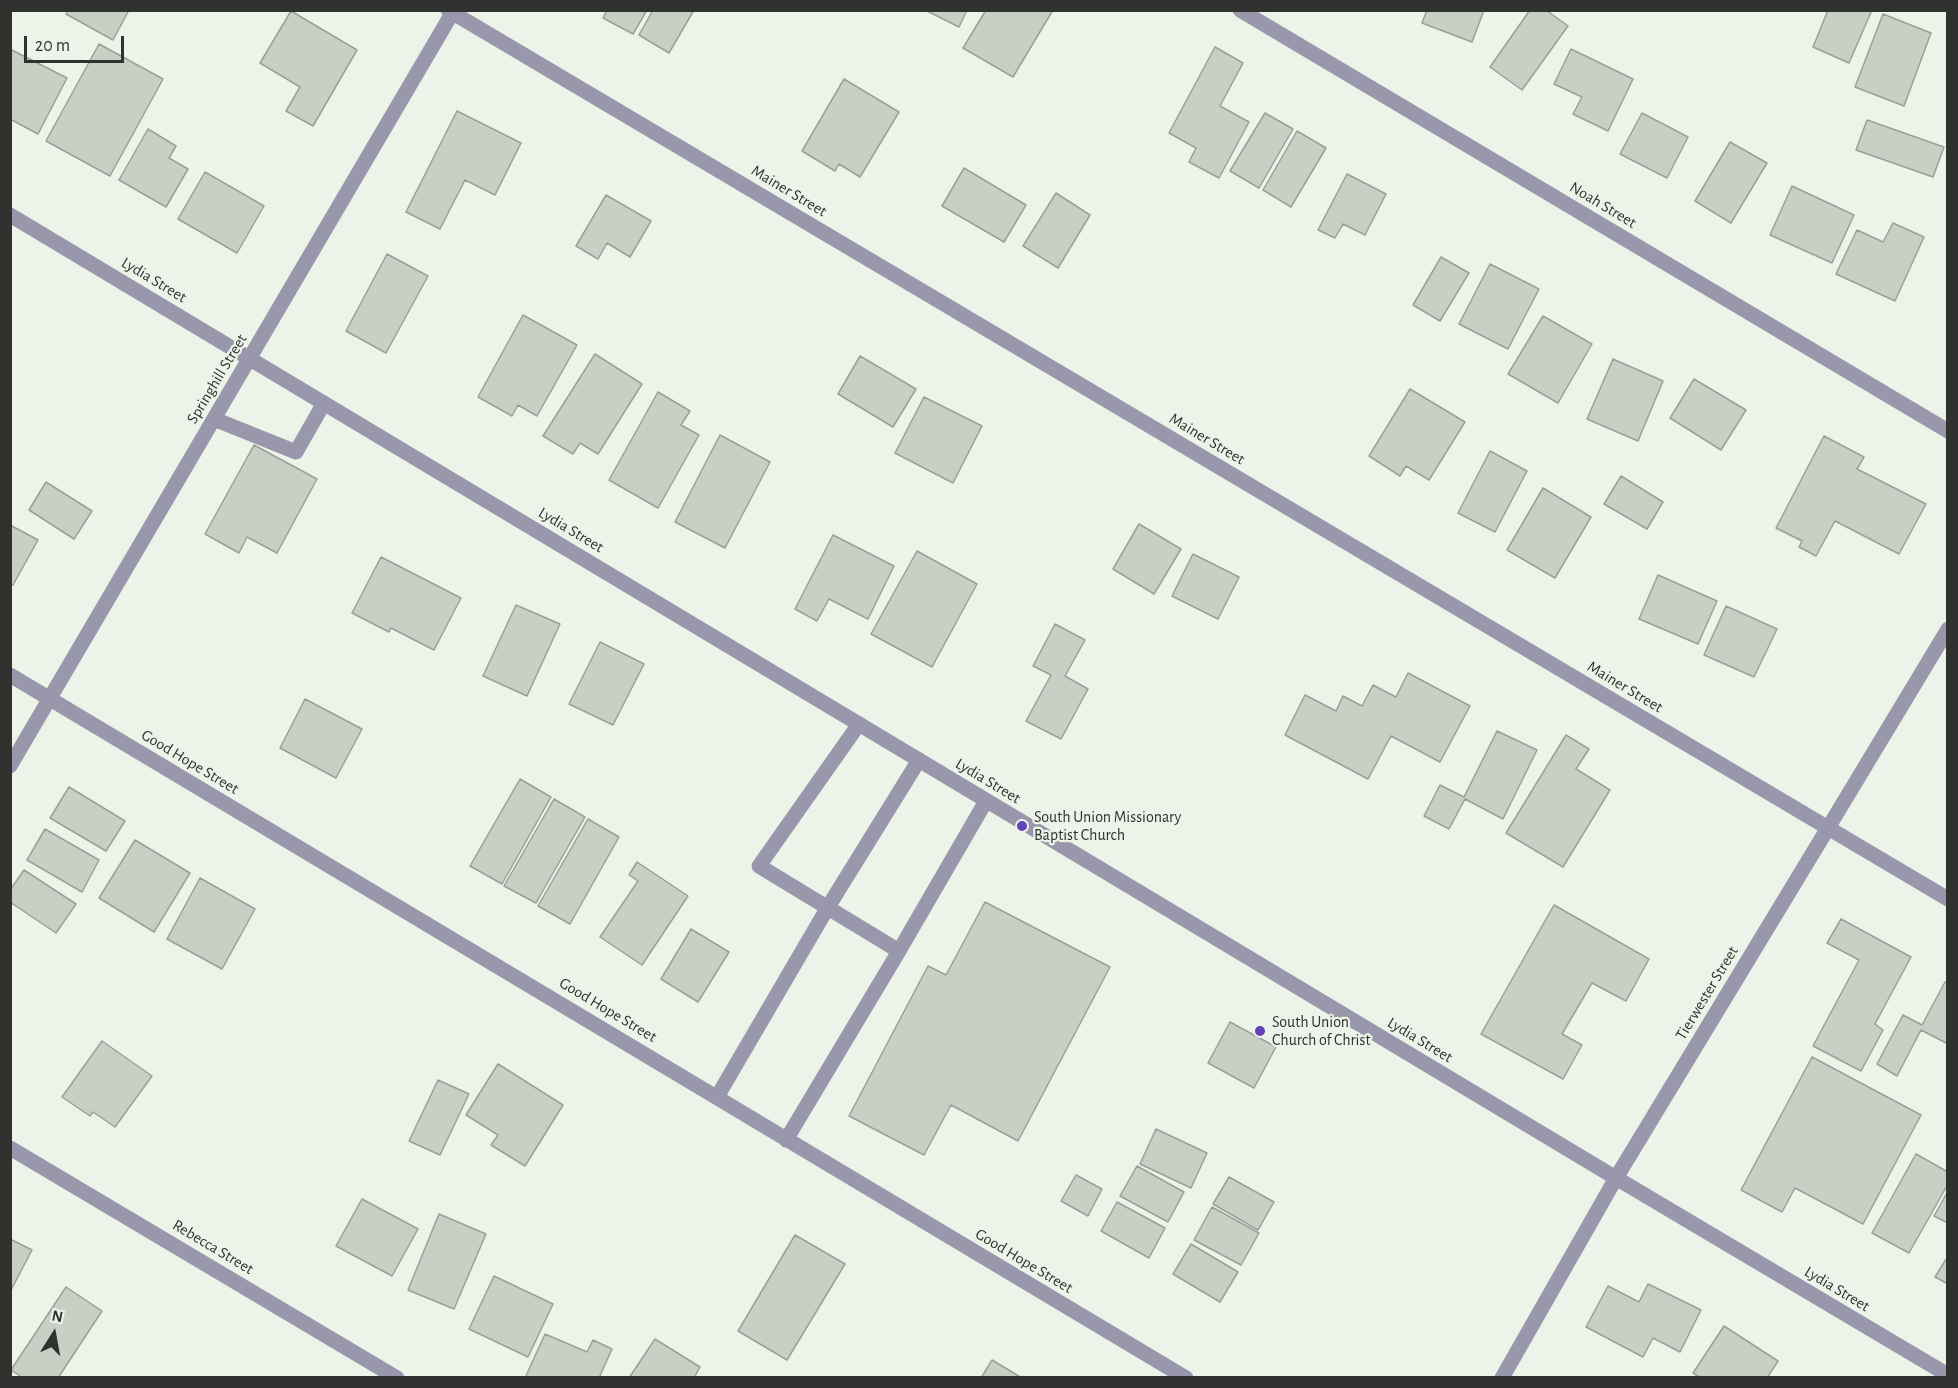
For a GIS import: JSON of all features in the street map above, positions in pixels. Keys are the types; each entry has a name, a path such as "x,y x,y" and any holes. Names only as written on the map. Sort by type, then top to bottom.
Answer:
{"street":[{"name":"Noah Street","path":"1240,10 1947,431"},
{"name":"Springhill Street","path":"10,766 451,11"},
{"name":"Mainer Street","path":"451,11 1947,898"},
{"name":"Lydia Street","path":"10,215 1947,1375"},
{"path":"214,419 296,452 324,403"},
{"name":"Tierwester Street","path":"1502,1377 1616,1178 1947,629"},
{"name":"Good Hope Street","path":"10,675 1186,1377"},
{"path":"859,724 759,866 899,951"},
{"path":"717,1097 828,907 919,760"},
{"path":"786,1140 986,801"},
{"name":"Rebecca Street","path":"10,1148 397,1377"}],"building":[{"path":"68,10 129,10 113,40 66,14"},
{"path":"607,10 647,10 633,34 603,18"},
{"path":"653,10 694,10 669,53 639,35"},
{"path":"925,10 967,10 959,27"},
{"path":"986,10 1053,10 1013,77 963,48"},
{"path":"1427,10 1484,10 1472,42 1422,23"},
{"path":"1530,10 1546,10 1568,26 1522,90 1490,67"},
{"path":"1828,10 1872,10 1849,63 1813,47"},
{"path":"291,11 357,50 313,126 286,111 300,87 260,63"},
{"path":"1883,14 1931,33 1904,106 1855,87"},
{"path":"99,44 163,79 110,176 46,141"},
{"path":"1215,47 1243,63 1220,106 1249,122 1219,178 1189,162 1196,148 1169,133"},
{"path":"10,49 67,78 38,134 10,119"},
{"path":"1571,49 1633,79 1608,131 1573,114 1582,97 1554,84"},
{"path":"844,79 899,112 860,177 839,164 835,171 802,151"},
{"path":"457,111 521,143 495,195 465,180 440,229 406,212"},
{"path":"1265,113 1293,129 1259,188 1230,171"},
{"path":"1642,113 1688,137 1667,178 1620,154"},
{"path":"1867,120 1944,147 1933,177 1856,150"},
{"path":"148,129 176,146 169,158 188,169 166,207 119,180"},
{"path":"1297,131 1326,148 1291,207 1263,190"},
{"path":"1730,142 1767,163 1731,223 1695,201"},
{"path":"964,168 1026,205 1004,242 942,206"},
{"path":"205,172 264,206 237,253 178,219"},
{"path":"1347,174 1386,194 1365,235 1343,224 1335,238 1318,230"},
{"path":"1792,186 1854,215 1832,263 1770,235"},
{"path":"1056,193 1090,215 1058,268 1023,246"},
{"path":"606,195 651,221 630,257 607,243 598,259 576,246"},
{"path":"1893,223 1924,237 1895,301 1836,274 1857,230 1883,242"},
{"path":"387,254 428,276 386,353 346,331"},
{"path":"1441,257 1469,273 1440,321 1413,305"},
{"path":"1490,264 1539,289 1508,349 1459,324"},
{"path":"523,315 577,345 537,416 518,405 512,416 478,397"},
{"path":"1543,316 1592,344 1558,403 1508,374"},
{"path":"595,354 642,384 598,454 580,443 573,454 543,436"},
{"path":"860,356 916,389 893,427 838,394"},
{"path":"1613,359 1663,381 1638,441 1587,419"},
{"path":"1694,379 1746,410 1721,450 1670,418"},
{"path":"1410,389 1465,422 1429,480 1406,466 1400,476 1369,456"},
{"path":"658,392 690,411 681,425 699,435 658,508 609,480"},
{"path":"924,397 982,426 953,483 895,453"},
{"path":"720,435 770,462 725,548 675,522"},
{"path":"1824,436 1864,457 1857,469 1926,504 1899,554 1835,521 1816,556 1799,547 1802,541 1776,528"},
{"path":"254,445 317,479 277,553 247,537 239,553 205,534"},
{"path":"1490,451 1527,471 1495,532 1458,513"},
{"path":"1621,476 1663,502 1647,529 1604,504"},
{"path":"46,482 92,511 74,539 29,510"},
{"path":"1543,488 1591,517 1555,578 1507,550"},
{"path":"1139,524 1181,549 1154,594 1113,569"},
{"path":"10,525 38,540 13,585 10,584"},
{"path":"833,535 894,566 868,619 829,599 817,621 795,609"},
{"path":"917,551 977,584 932,667 871,634"},
{"path":"1193,554 1239,577 1218,619 1172,596"},
{"path":"381,557 461,598 434,650 391,628 389,632 352,613"},
{"path":"1658,575 1717,601 1698,644 1639,619"},
{"path":"516,605 560,624 527,696 483,676"},
{"path":"1726,606 1777,629 1754,677 1704,655"},
{"path":"1055,624 1085,640 1065,676 1088,689 1061,739 1026,721 1051,675 1033,666"},
{"path":"600,642 644,664 613,725 569,704"},
{"path":"1408,673 1470,706 1440,762 1391,736 1368,779 1285,735 1305,695 1336,711 1343,696 1362,706 1373,685 1396,697"},
{"path":"305,699 362,729 336,778 280,748"},
{"path":"1497,731 1537,750 1503,819 1465,799 1449,829 1424,816 1440,785 1464,797"},
{"path":"1566,735 1589,749 1576,769 1610,790 1563,867 1506,833"},
{"path":"520,779 551,797 502,884 470,866"},
{"path":"69,787 125,821 106,851 50,818"},
{"path":"554,799 585,817 536,903 504,886"},
{"path":"588,819 619,837 570,924 538,906"},
{"path":"45,829 99,860 82,892 27,860"},
{"path":"135,840 190,873 154,932 99,898"},
{"path":"637,862 688,896 642,965 600,937 638,881 629,875"},
{"path":"24,870 76,904 56,933 10,902 10,890"},
{"path":"200,878 255,909 222,969 167,939"},
{"path":"985,902 1110,967 1018,1141 951,1105 924,1155 849,1116 928,966 946,975"},
{"path":"1554,905 1649,959 1626,1001 1592,983 1562,1034 1582,1045 1563,1079 1481,1034"},
{"path":"1841,919 1911,957 1875,1024 1883,1030 1861,1071 1813,1046 1859,960 1827,943"},
{"path":"691,929 729,952 698,1002 661,979"},
{"path":"1945,982 1948,984 1948,1044 1921,1030 1897,1076 1877,1064 1903,1015 1922,1025"},
{"path":"1230,1022 1276,1047 1254,1088 1208,1063"},
{"path":"102,1041 152,1076 115,1127 93,1112 90,1116 62,1097"},
{"path":"1812,1057 1921,1115 1863,1224 1795,1188 1782,1212 1741,1190"},
{"path":"498,1064 563,1105 525,1166 491,1145 498,1135 466,1115"},
{"path":"438,1080 469,1094 440,1155 409,1141"},
{"path":"1156,1129 1207,1153 1191,1188 1140,1164"},
{"path":"1916,1154 1948,1172 1948,1184 1909,1253 1872,1233"},
{"path":"1137,1166 1184,1192 1168,1222 1120,1196"},
{"path":"1076,1175 1102,1189 1088,1216 1061,1201"},
{"path":"1229,1177 1274,1202 1258,1230 1213,1204"},
{"path":"1948,1191 1948,1223 1934,1216"},
{"path":"362,1199 418,1229 392,1276 336,1246"},
{"path":"1117,1202 1165,1228 1149,1258 1101,1231"},
{"path":"1212,1207 1259,1233 1241,1265 1194,1240"},
{"path":"439,1214 486,1234 454,1309 408,1290"},
{"path":"795,1235 845,1264 787,1360 738,1331"},
{"path":"10,1239 32,1250 10,1292"},
{"path":"1191,1244 1238,1272 1220,1302 1173,1274"},
{"path":"1948,1256 1948,1284 1935,1277"},
{"path":"494,1276 553,1304 528,1357 469,1329"},
{"path":"1648,1284 1701,1310 1680,1352 1653,1338 1643,1357 1586,1327 1608,1286 1639,1302"},
{"path":"66,1287 102,1311 58,1378 23,1378 11,1370"},
{"path":"1724,1326 1778,1361 1767,1378 1701,1378 1693,1373"},
{"path":"545,1334 587,1352 593,1340 612,1349 599,1378 525,1378"},
{"path":"655,1339 700,1367 694,1378 629,1378"},
{"path":"992,1360 1022,1378 981,1378"}],"place":[{"name":"South Union Missionary Baptist Church","path":"1022,826"},
{"name":"South Union Church of Christ","path":"1260,1031"}]}
